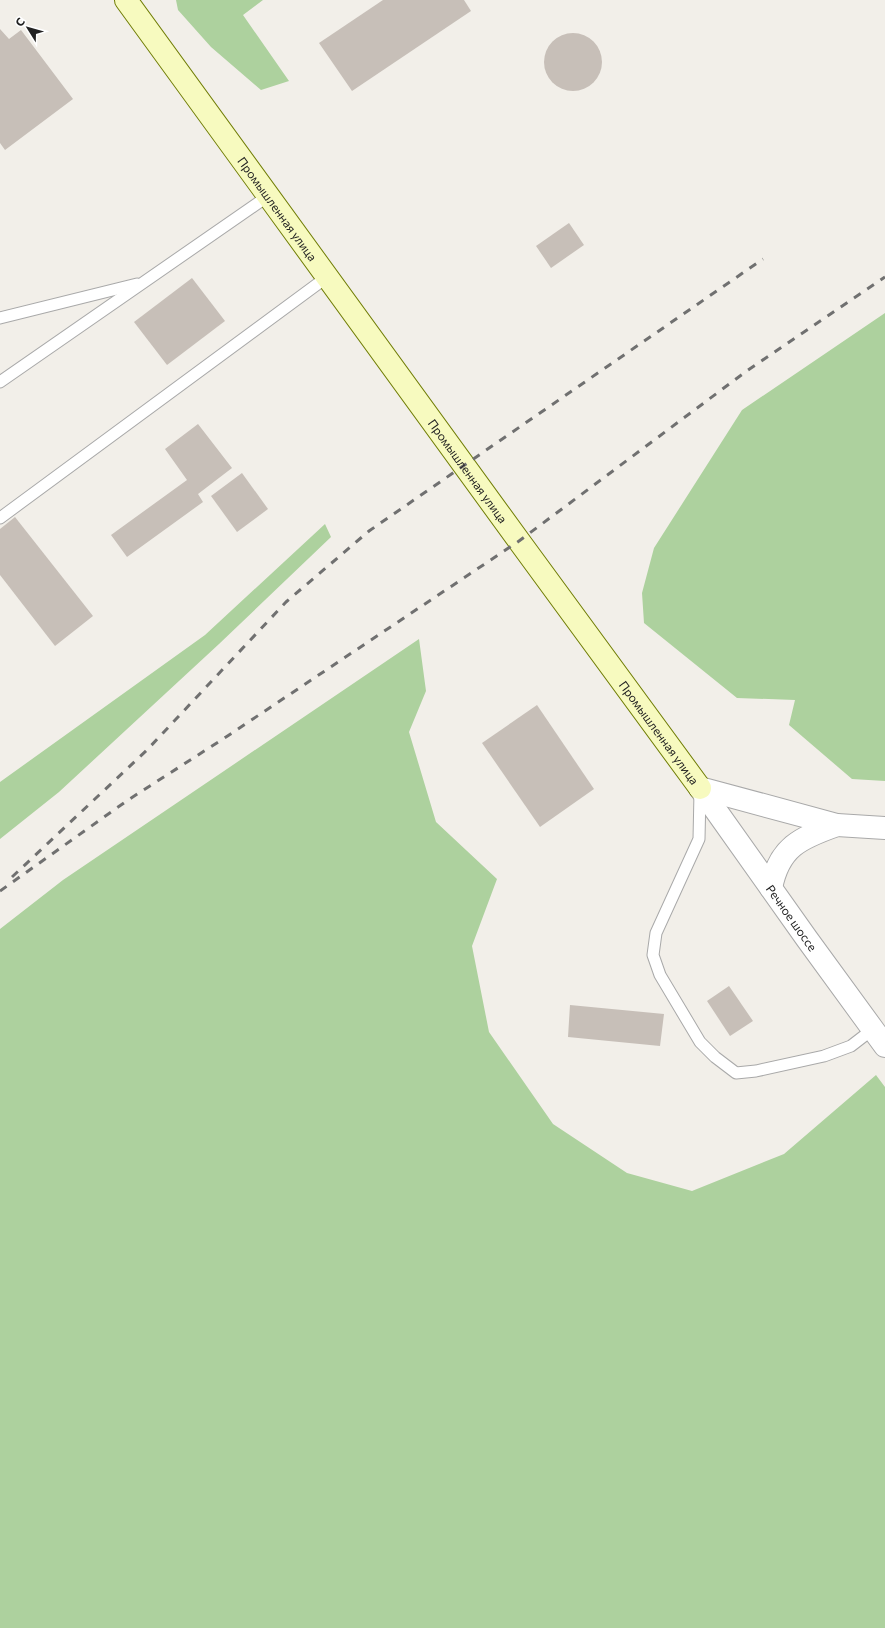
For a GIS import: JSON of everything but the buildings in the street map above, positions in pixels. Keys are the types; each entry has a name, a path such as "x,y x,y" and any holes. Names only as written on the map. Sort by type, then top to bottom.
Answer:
{"street":[{"name":"Промышленная улица","path":"126,0 700,788 837,825 885,828"},
{"name":"Речное шоссе","path":"700,788 879,1037"},
{"path":"771,888 774,872 779,862 790,849 806,836 837,825"}],"lane":[{"path":"0,382 268,196"},
{"path":"0,518 327,277"},
{"path":"0,318 144,283"},
{"path":"700,788 699,839 656,933 653,955 660,975 700,1042 715,1057 736,1073 756,1071 824,1056 879,1037"}],"green space":[{"path":"176,0 263,0 243,15 289,81 261,90 211,47 178,10"},
{"path":"885,313 885,781 852,779 789,725 795,700 737,698 644,623 642,593 654,548 742,410"},
{"path":"325,524 331,537 219,644 59,792 0,839 0,782 205,635"},
{"path":"419,639 426,691 409,732 436,822 497,879 472,946 489,1032 553,1124 627,1173 692,1191 784,1154 876,1075 885,1087 885,1628 0,1628 0,929 63,880"}],"railway":[{"path":"12,877 147,750 286,602 369,531 763,259"},
{"path":"0,891 128,800 226,737 519,541 748,370 885,277"}]}
